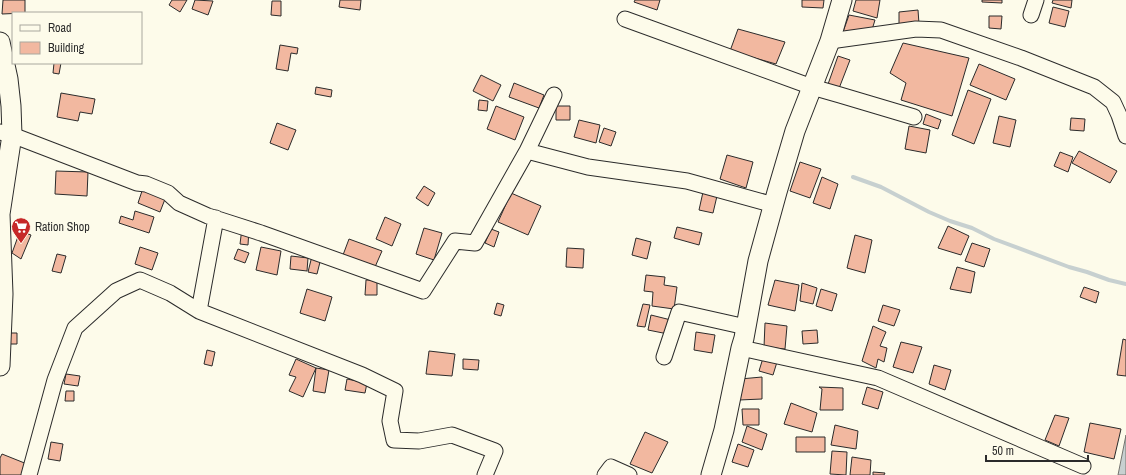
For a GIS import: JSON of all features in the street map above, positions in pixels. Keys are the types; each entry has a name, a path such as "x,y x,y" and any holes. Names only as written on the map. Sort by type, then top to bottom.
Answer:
{"main road":[{"path":"711,475 724,430 746,327 758,261 795,131 830,41 842,0"},
{"path":"0,42 8,79 11,106 6,134 0,214 3,294 0,366"}],"street":[{"path":"1031,15 1036,0"},
{"path":"625,19 812,88 840,94 914,117"},
{"path":"830,41 916,29 941,30 1021,58 1094,87 1113,102 1126,136"},
{"path":"6,134 137,183 146,184 168,193 179,203 216,218 423,291 455,241 475,243 527,151 554,95"},
{"path":"527,151 588,167 687,181 774,205"},
{"path":"199,311 216,218"},
{"path":"29,475 55,380 75,328 116,291 140,280 170,293 199,311 362,375 395,391 390,421 394,440 419,441 452,435 495,451 485,475"},
{"path":"664,357 680,312 746,327"},
{"path":"741,348 878,378 1083,466"},
{"path":"605,475 611,467 629,475"}],"shaded area":[{"path":"1126,435 1126,475 1118,475"}],"building":[{"path":"3,0 25,0 25,12 2,14"},
{"path":"172,0 187,0 180,12 169,5"},
{"path":"195,0 213,1 208,15 192,9"},
{"path":"340,0 361,0 360,10 339,7"},
{"path":"635,0 660,0 657,10 634,2"},
{"path":"802,0 824,0 823,8 802,7"},
{"path":"856,0 880,0 877,18 853,11"},
{"path":"982,0 1002,0 1002,3 982,2"},
{"path":"1053,0 1072,0 1071,8 1052,3"},
{"path":"272,1 281,1 281,16 271,15"},
{"path":"1053,7 1069,11 1065,27 1049,23"},
{"path":"918,10 919,24 899,25 899,12"},
{"path":"849,15 875,20 871,33 843,32"},
{"path":"989,16 1002,16 1001,29 989,28"},
{"path":"738,29 785,42 776,64 730,51"},
{"path":"903,43 969,58 952,116 901,100 906,83 890,73"},
{"path":"280,45 298,48 297,54 291,53 288,71 276,69"},
{"path":"838,56 850,60 838,91 827,87"},
{"path":"54,64 61,64 59,74 53,73"},
{"path":"979,64 1015,79 1006,100 970,85"},
{"path":"481,75 501,85 493,101 473,91"},
{"path":"514,83 544,95 539,108 509,97"},
{"path":"316,87 332,90 331,97 315,94"},
{"path":"968,90 991,99 974,144 952,135"},
{"path":"61,93 95,99 92,114 80,112 78,121 57,117"},
{"path":"479,100 488,101 487,111 478,110"},
{"path":"496,106 524,117 515,140 487,129"},
{"path":"556,106 570,106 570,120 556,120"},
{"path":"926,114 941,120 938,129 923,124"},
{"path":"999,116 1016,120 1010,147 993,143"},
{"path":"1071,118 1085,119 1084,131 1070,130"},
{"path":"579,120 600,125 596,143 574,137"},
{"path":"277,123 296,130 288,150 270,143"},
{"path":"909,126 930,130 926,153 905,149"},
{"path":"604,128 616,132 611,146 599,142"},
{"path":"1079,151 1117,171 1110,183 1072,163"},
{"path":"1060,152 1073,157 1068,172 1054,166"},
{"path":"727,155 753,162 746,188 720,179"},
{"path":"800,162 821,169 810,198 790,191"},
{"path":"56,171 88,172 87,196 55,194"},
{"path":"822,177 838,184 830,209 813,203"},
{"path":"144,185 167,194 160,212 138,203"},
{"path":"424,186 435,193 428,206 416,198"},
{"path":"703,192 717,196 713,213 699,210"},
{"path":"511,193 541,206 528,235 498,222"},
{"path":"135,211 154,217 149,233 119,223 121,216 133,220"},
{"path":"385,217 401,224 392,246 376,239"},
{"path":"948,226 969,236 961,255 938,248"},
{"path":"677,227 702,233 699,245 674,238"},
{"path":"242,228 249,229 248,245 240,244"},
{"path":"424,228 442,233 434,260 416,254"},
{"path":"491,229 499,232 494,247 485,243"},
{"name":"Ration Shop","path":"20,231 31,235 21,259 12,253"},
{"path":"855,235 872,240 865,273 847,268"},
{"path":"636,238 651,242 647,259 632,255"},
{"path":"349,239 382,251 375,267 343,255"},
{"path":"972,243 990,249 984,267 965,261"},
{"path":"140,247 158,253 152,270 135,264"},
{"path":"261,247 281,251 277,275 256,270"},
{"path":"567,248 584,249 583,268 566,267"},
{"path":"238,249 249,253 245,263 234,259"},
{"path":"57,254 66,256 61,273 52,271"},
{"path":"291,256 308,258 307,271 290,269"},
{"path":"312,256 321,258 317,274 308,272"},
{"path":"957,267 975,272 971,293 950,289"},
{"path":"646,275 665,277 664,285 677,287 674,309 652,306 653,292 644,291"},
{"path":"366,280 377,280 377,295 365,295"},
{"path":"775,280 799,285 795,311 768,305"},
{"path":"802,283 817,288 813,304 800,301"},
{"path":"1084,287 1099,292 1096,303 1080,297"},
{"path":"307,289 332,297 325,321 300,313"},
{"path":"821,289 837,294 832,311 816,306"},
{"path":"497,303 504,305 501,316 494,314"},
{"path":"643,304 650,305 645,327 637,326"},
{"path":"883,305 900,310 894,326 878,321"},
{"path":"651,315 671,320 668,334 648,330"},
{"path":"765,323 787,326 785,349 764,347"},
{"path":"873,326 886,332 880,346 887,348 884,362 878,359 876,368 862,361"},
{"path":"817,330 818,343 803,344 802,331"},
{"path":"696,332 715,335 712,353 694,350"},
{"path":"8,333 17,333 17,344 7,344"},
{"path":"1123,339 1126,340 1126,376 1117,375"},
{"path":"901,342 922,347 913,373 893,367"},
{"path":"207,350 215,352 212,366 204,364"},
{"path":"429,351 455,354 452,376 426,374"},
{"path":"763,358 777,362 773,375 759,371"},
{"path":"296,359 316,368 303,397 289,391 296,377 289,375"},
{"path":"463,359 479,360 478,370 463,369"},
{"path":"934,365 951,370 945,390 929,384"},
{"path":"316,368 329,370 325,393 313,391"},
{"path":"66,374 80,376 78,386 64,384"},
{"path":"762,377 762,399 739,400 740,379"},
{"path":"347,379 367,383 365,393 345,390"},
{"path":"819,387 843,388 843,410 820,410 822,389"},
{"path":"867,387 883,392 878,409 862,404"},
{"path":"66,391 74,391 74,401 65,401"},
{"path":"791,403 817,413 812,432 784,424"},
{"path":"742,409 759,409 759,425 743,425"},
{"path":"1055,415 1069,418 1059,446 1045,440"},
{"path":"1090,423 1121,429 1114,459 1084,452"},
{"path":"835,425 858,431 856,449 831,445"},
{"path":"747,426 767,434 762,450 742,442"},
{"path":"645,432 668,442 652,473 630,464"},
{"path":"796,437 825,437 825,452 796,452"},
{"path":"51,442 63,444 60,461 48,459"},
{"path":"738,444 754,450 748,467 732,462"},
{"path":"832,451 847,452 846,475 830,474"},
{"path":"2,454 27,464 22,475 0,475 0,458"},
{"path":"852,457 871,460 870,475 850,475"},
{"path":"873,472 885,473 884,475 873,475"}],"waterway":[{"path":"853,177 881,187 929,212 972,228 994,239 1069,267 1126,284"}],"place":[{"name":"Ration Shop","path":"21,244"}]}
